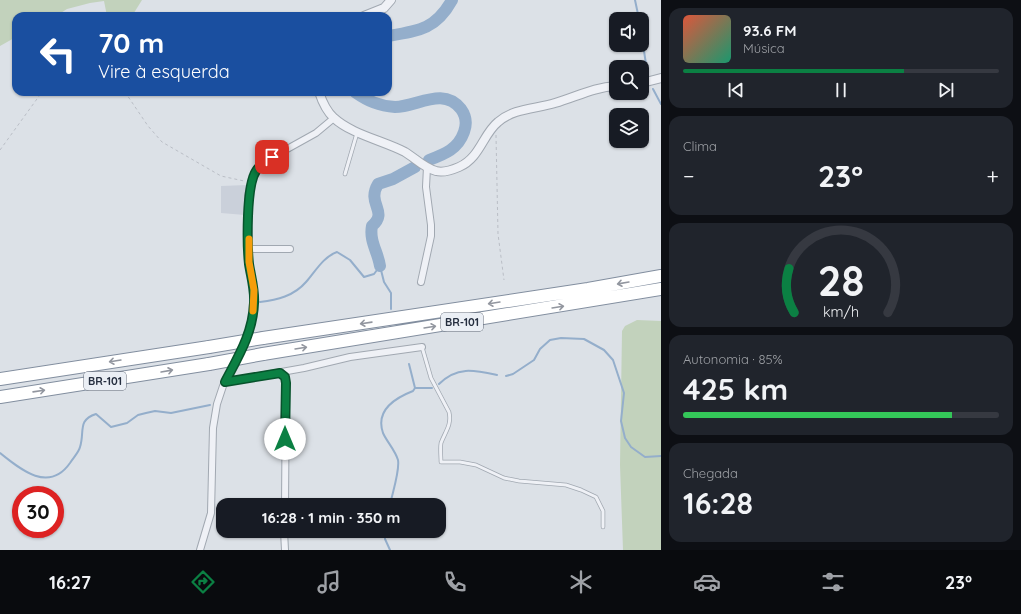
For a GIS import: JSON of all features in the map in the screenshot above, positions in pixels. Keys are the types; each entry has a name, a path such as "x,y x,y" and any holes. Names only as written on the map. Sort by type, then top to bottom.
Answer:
{"highway":[{"name":"BR-101","path":"0,379 558,294 661,276"},
{"name":"BR-101","path":"0,397 661,289"}],"street":[{"path":"374,12 384,8 391,0"},
{"path":"649,81 661,78"},
{"path":"320,96 323,103 334,118 358,132 404,152 426,167 436,171 445,172 468,162 480,149 496,123 513,114 554,104 591,90 609,87"},
{"path":"200,550 211,513 213,428 217,404 225,382 249,335 252,317 254,290 249,262 248,196 250,182 262,163 316,133 334,118"},
{"path":"421,282 431,236 426,187 426,167"},
{"path":"249,249 290,249"},
{"path":"225,382 280,373 350,357 422,347"},
{"path":"280,373 285,377 286,383 285,498"},
{"path":"284,538 285,550"}],"lane":[{"path":"345,174 358,132"},
{"path":"422,347 431,378 449,412 450,417 441,442 441,462 460,462 476,465 504,478 519,482 566,485 581,490 596,497 603,511 603,527"}],"path":[{"path":"0,150 39,96"},
{"path":"128,96 148,126 162,142 221,176 250,182"},
{"path":"496,123 498,226 504,280"}],"shaded area":[{"path":"247,185 245,215 221,213 221,186"}],"green space":[{"path":"0,0 142,0 134,12 106,12 104,1 67,9 62,12 12,12 12,39 0,46"},
{"path":"637,320 661,321 661,550 623,550 620,465 622,331 625,326"}],"waterway":[{"path":"392,35 418,30 433,23 446,10 452,0"},
{"path":"635,0 638,12"},
{"path":"644,52 645,60"},
{"path":"653,89 661,104"},
{"path":"361,96 384,106 395,107 438,98 454,102 464,114 466,123 464,132 455,147 446,153 429,160"},
{"path":"380,266 371,231 372,226 377,221 378,216 374,197 375,191 378,184 393,179 415,167"},
{"path":"260,302 273,300 296,291 306,282 323,261 337,252 350,260 364,277 374,274 380,266"},
{"path":"380,266 384,282 391,293 391,309"},
{"path":"506,376 513,374 534,360 540,349 550,340 561,338 584,339 604,350 613,360 624,393 621,421 625,438 631,447 645,457 661,456"},
{"path":"392,498 397,476 398,460 383,433 381,425 384,411 388,406 393,401 413,391 415,388 409,364"},
{"path":"439,384 452,374 459,372 473,371 497,375"},
{"path":"415,388 432,388"},
{"path":"0,453 26,472 35,476 44,478 53,476 62,472 77,453 81,442 84,423 96,414 111,427 127,423 138,415 146,413 155,411 171,413 210,405"},
{"path":"385,538 390,550"}],"slow traffic":[{"path":"249,239 249,262 254,290 253,311"}],"route":[{"path":"272,157 262,163 250,182 248,196 249,262 254,290 254,304 249,335 225,382 280,373 285,377 285,439"}]}
